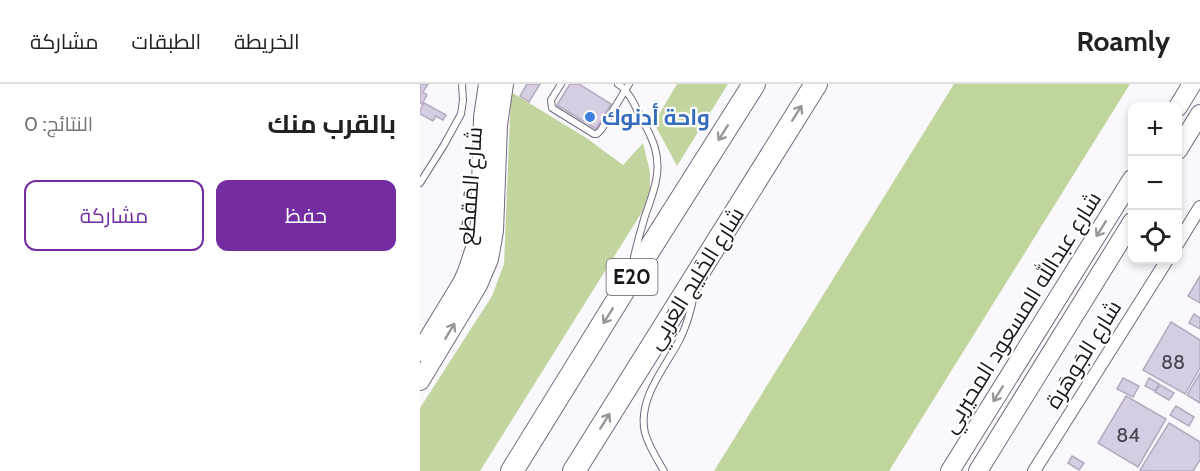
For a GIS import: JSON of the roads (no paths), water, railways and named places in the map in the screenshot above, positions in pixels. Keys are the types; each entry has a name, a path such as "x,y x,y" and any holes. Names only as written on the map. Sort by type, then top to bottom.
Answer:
{"highway":[{"name":"E20","path":"512,471 754,84"},
{"name":"شارع الخَلِيج العَربِي","path":"574,471 816,84"}],"street":[{"name":"شارع المَقطَع","path":"420,352 462,283 475,248 480,222 482,136 488,84"},
{"name":"شارع المَقطَع","path":"420,381 478,285 489,259 494,231 498,125 504,84"},
{"path":"1181,102 1192,84"},
{"path":"1182,143 1200,114"},
{"name":"شارع عبدالله المسعود المحيربي","path":"950,471 1128,185"},
{"path":"1182,236 1200,207"},
{"path":"978,471 1128,228"},
{"name":"شارع الجَوهَرة","path":"1034,471 1164,264"}],"lane":[{"path":"420,183 461,114 462,84"},
{"path":"561,84 551,100 552,108 594,134 601,130 627,87"},
{"path":"618,84 627,87 652,139 658,164 656,186 639,236 630,280"},
{"path":"664,471 648,443 645,432 645,410 652,390 685,328 692,303 695,278"}],"place":[{"name":"واحة أدنوك","path":"590,117"}]}
